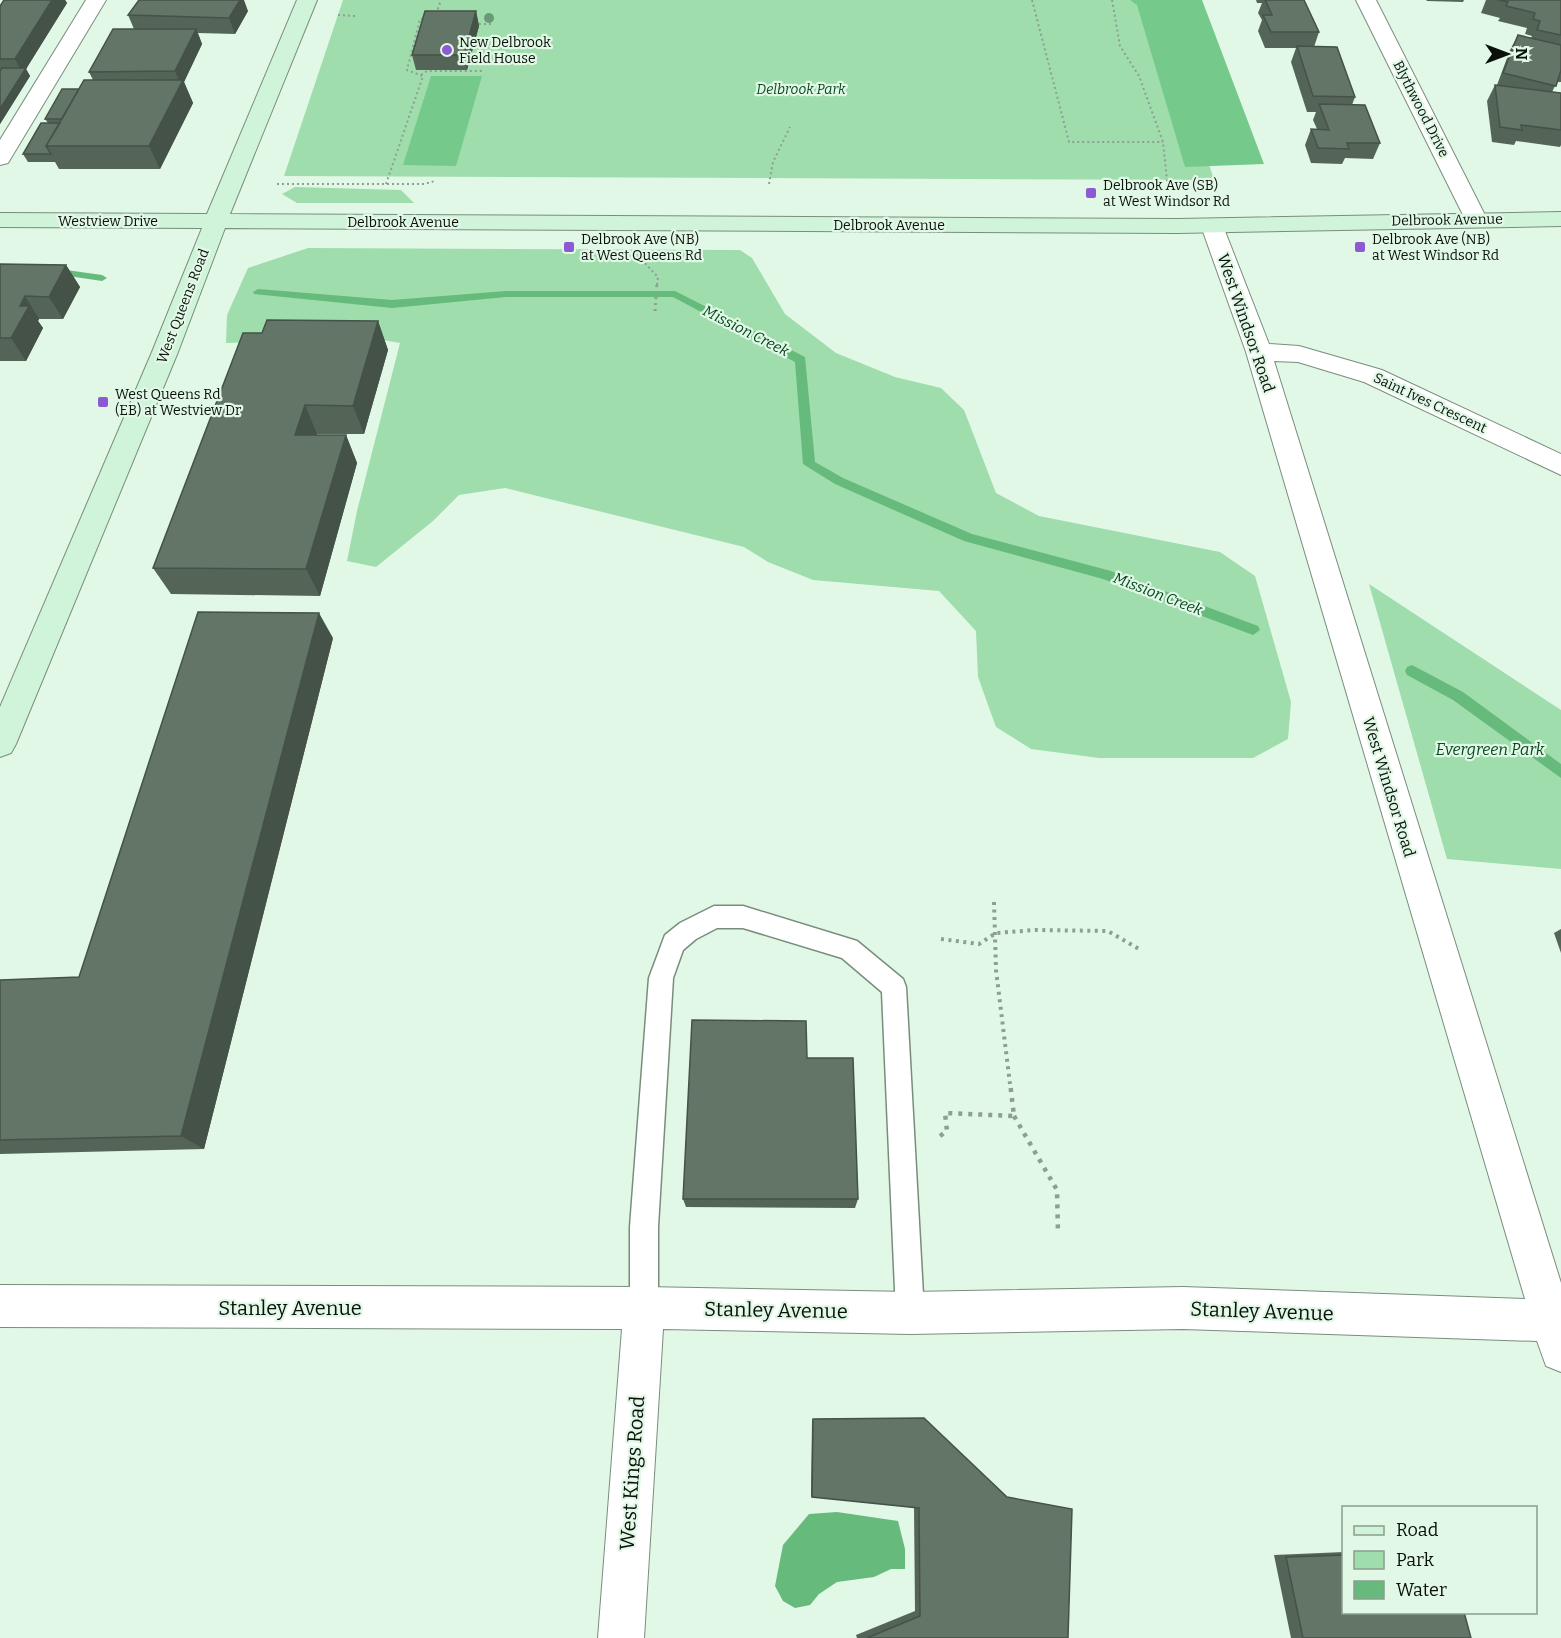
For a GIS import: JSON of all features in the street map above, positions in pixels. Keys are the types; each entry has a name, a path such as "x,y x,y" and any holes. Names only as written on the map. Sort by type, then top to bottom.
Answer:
{"street":[{"path":"0,158 96,0"},
{"name":"West Queens Road","path":"0,744 165,352 216,221 308,0"},
{"name":"Blythwood Drive","path":"1366,0 1476,219"},
{"name":"Delbrook Avenue","path":"216,221 1212,226 1561,219"},
{"name":"Westview Drive","path":"0,220 216,221"},
{"name":"West Windsor Road","path":"1212,226 1259,352 1558,1330"},
{"name":"Saint Ives Crescent","path":"1259,352 1299,354 1373,376 1561,465"},
{"name":"Stanley Avenue","path":"0,1306 644,1308 910,1313 1183,1308 1558,1330"},
{"name":"West Kings Road","path":"621,1638 644,1308"}],"lane":[{"path":"644,1308 644,1227 661,978 673,943 688,931 714,917 743,917 849,949 894,987 910,1313"}],"path":[{"path":"420,21 435,19 441,0"},
{"path":"1032,0 1070,142 1163,142"},
{"path":"1112,0 1120,46 1139,76 1163,142 1168,190"},
{"path":"330,15 355,16"},
{"path":"420,21 427,22"},
{"path":"420,21 407,70 421,75"},
{"path":"468,24 491,24"},
{"path":"421,75 427,71 483,71"},
{"path":"386,184 423,76 421,75"},
{"path":"769,184 773,162 790,127"},
{"path":"277,184 424,184 435,181"},
{"path":"635,253 658,277 655,311"},
{"path":"994,902 996,970 1014,1116 1057,1190 1058,1233"},
{"path":"941,939 979,944 996,933 1035,930 1108,931 1139,949"},
{"path":"902,1166 947,1131 945,1113 1014,1116"}],"green space":[{"name":"Delbrook Park","path":"343,0 1158,0 1214,180 284,176"},
{"path":"295,187 401,190 414,203 297,203 282,194"},
{"path":"308,248 740,250 752,258 785,314 836,353 895,377 941,388 964,410 996,493 1039,516 1220,552 1255,576 1291,702 1288,739 1253,758 1099,758 1031,749 996,727 978,677 976,631 939,591 813,580 768,562 744,547 505,488 459,495 433,521 376,567 347,561 357,511 400,343 371,338 226,343 227,315 248,268"},
{"name":"Evergreen Park","path":"1369,584 1561,710 1561,869 1447,859"}],"shaded area":[{"path":"1130,0 1202,0 1264,164 1185,167 1137,5"},
{"path":"431,76 482,76 456,166 403,165"}],"water":[{"path":"837,1512 898,1521 905,1549 905,1569 891,1569 874,1577 837,1582 819,1594 810,1605 795,1608 783,1601 775,1586 783,1545 809,1514"}],"building":[{"path":"4,0 52,0 15,59 0,59 0,6"},
{"path":"139,0 240,0 229,18 128,15"},
{"path":"1265,0 1304,0 1319,32 1271,32 1263,15 1272,15"},
{"path":"1498,0 1561,0 1561,35 1537,30 1540,21 1533,19 1535,13 1506,6 1508,2"},
{"path":"425,11 476,11 464,55 412,55"},
{"path":"113,29 196,29 175,71 89,72"},
{"path":"1518,35 1561,45 1561,70 1556,86 1503,73"},
{"path":"1297,46 1337,47 1355,97 1313,96"},
{"path":"2,68 26,68 0,109 0,71"},
{"path":"84,80 183,80 149,146 46,146"},
{"path":"1495,85 1561,93 1561,130 1521,125 1522,130 1500,127"},
{"path":"62,89 79,89 62,119 45,119"},
{"path":"1319,104 1365,105 1380,143 1347,143 1349,149 1318,148 1311,129 1329,130"},
{"path":"41,123 60,123 46,146 51,154 23,154"},
{"path":"0,264 66,265 49,297 25,296 20,306 29,306 11,338 0,338"},
{"path":"267,320 378,321 353,406 305,405 295,435 346,435 306,569 153,568 243,333 262,333"},
{"path":"198,612 319,613 181,1136 0,1140 0,980 79,977"},
{"path":"692,1020 806,1021 807,1058 853,1058 858,1199 683,1199"},
{"path":"924,1418 1007,1497 1072,1509 1068,1638 867,1638 920,1616 919,1508 812,1497 813,1419"},
{"path":"1342,1555 1342,1614 1465,1614 1471,1638 1303,1638 1286,1557"}],"waterway":[{"name":"Mission Creek","path":"52,271 102,278"},
{"name":"Mission Creek","path":"258,292 392,304 506,294 675,294 801,360 809,464 839,481 969,538 1106,575 1253,630"},
{"name":"Mission Creek","path":"1412,671 1458,696 1561,772"}],"place":[{"name":"New Delbrook Field House","path":"447,50"},
{"name":"Delbrook Ave (SB) at West Windsor Rd","path":"1091,193"},
{"name":"Delbrook Ave (NB) at West Queens Rd","path":"569,247"},
{"name":"Delbrook Ave (NB) at West Windsor Rd","path":"1360,247"},
{"name":"West Queens Rd (EB) at Westview Dr","path":"103,402"}]}
